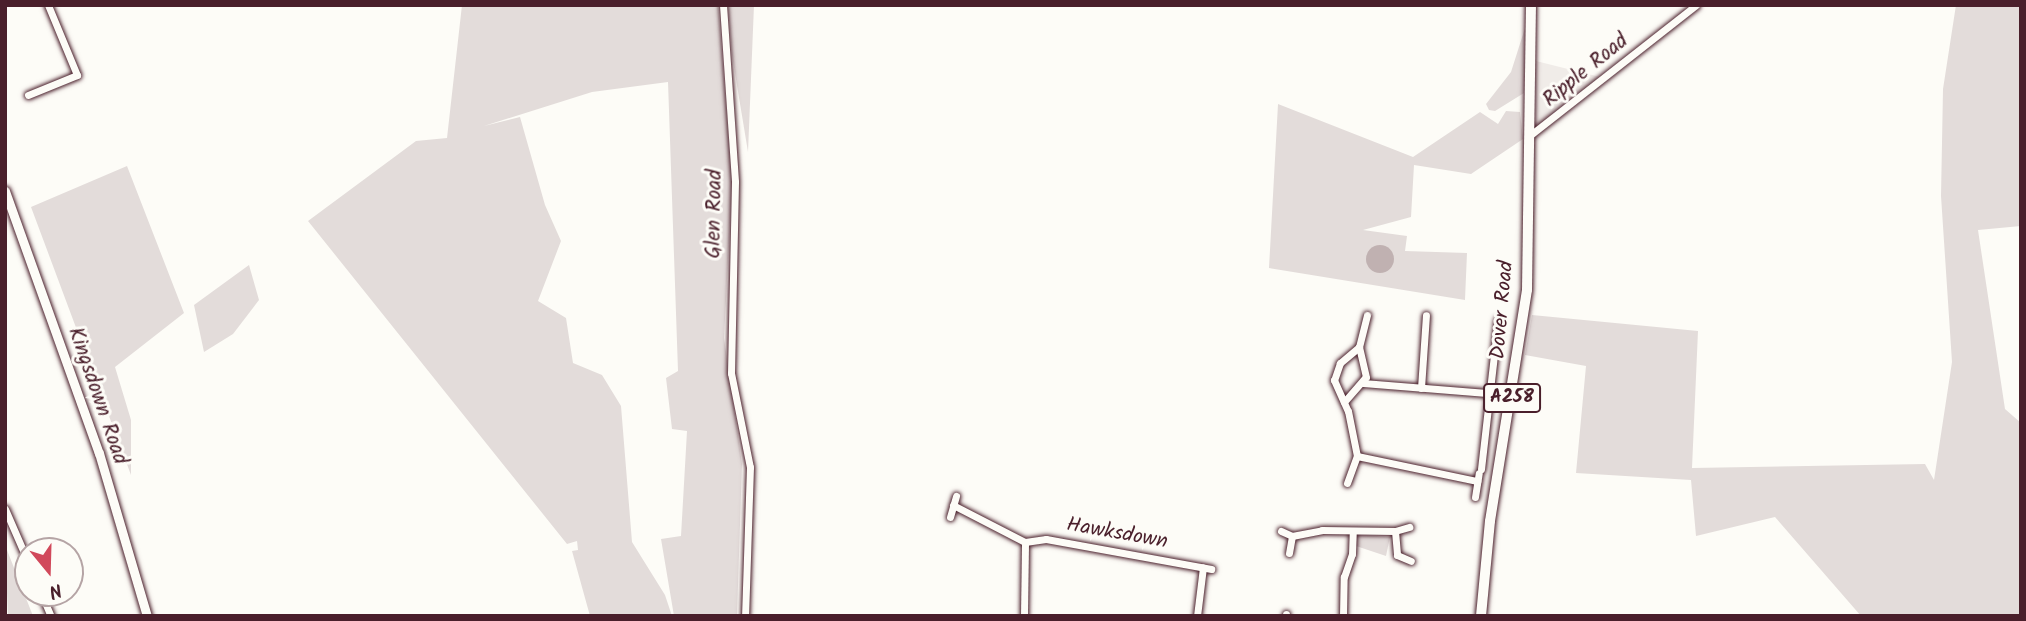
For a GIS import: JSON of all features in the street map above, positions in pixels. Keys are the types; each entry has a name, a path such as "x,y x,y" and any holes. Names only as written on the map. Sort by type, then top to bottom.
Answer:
{"main road":[{"name":"Dover Road","path":"1481,616 1493,499 1513,396 1527,290 1531,5"}],"street":[{"path":"28,95 77,75 48,5"},
{"name":"Glen Road","path":"723,5 735,182 729,338 731,373 744,422 751,505 744,616"},
{"name":"Ripple Road","path":"1529,136 1696,5"},
{"name":"Kingsdown Road","path":"5,191 99,453 148,616"},
{"path":"1344,402 1363,383 1366,365 1359,347 1367,314"},
{"path":"1421,388 1426,316"},
{"path":"1475,497 1498,320"},
{"path":"1347,483 1357,456 1344,402 1334,380 1340,363 1359,347"},
{"path":"1363,383 1513,396"},
{"path":"1357,456 1479,474"},
{"path":"950,517 956,496"},
{"name":"Hawksdown","path":"953,505 1025,542 1045,539 1207,568 1197,616"},
{"path":"5,509 17,537"},
{"path":"1281,531 1292,536 1395,531 1409,527"},
{"path":"1343,616 1344,577 1352,554 1353,531"},
{"path":"1395,531 1396,555 1411,561"},
{"path":"1289,553 1292,536"},
{"path":"1024,616 1025,542"}],"shaded area":[{"path":"462,5 718,5 732,183 724,338 742,464 737,616 674,616 661,539 681,536 687,431 672,429 666,378 678,371 668,82 592,92 484,126 520,117 545,205 561,241 538,301 566,318 573,363 602,375 621,406 632,542 665,595 672,616 590,616 572,551 578,550 577,541 567,544 308,221 416,141 447,138"},
{"path":"728,5 754,5 748,152 732,55"},
{"path":"1956,5 2021,5 2021,226 1978,230 2005,409 2021,423 2021,616 1861,616 1775,517 1696,536 1691,480 1576,473 1586,366 1525,355 1532,315 1698,331 1692,468 1925,464 1934,480 1952,362 1941,196 1943,89"},
{"path":"1525,28 1524,93 1495,111 1489,110 1486,104 1511,72"},
{"path":"1536,61 1600,77 1548,120 1536,125"},
{"path":"1278,104 1413,157 1480,112 1498,124 1506,111 1520,112 1523,139 1471,174 1414,165 1411,217 1363,230 1407,236 1405,251 1467,253 1465,300 1269,268"},
{"path":"127,166 184,313 115,367 131,420 131,475 31,207"},
{"path":"1380,245 1390,249 1394,259 1390,269 1380,273 1370,269 1366,259 1370,249"},
{"path":"249,265 259,300 233,334 204,352 194,305"},
{"path":"1357,535 1390,537 1386,556 1356,546"},
{"path":"5,545 14,568 14,607 29,607 33,616 8,616"}]}
